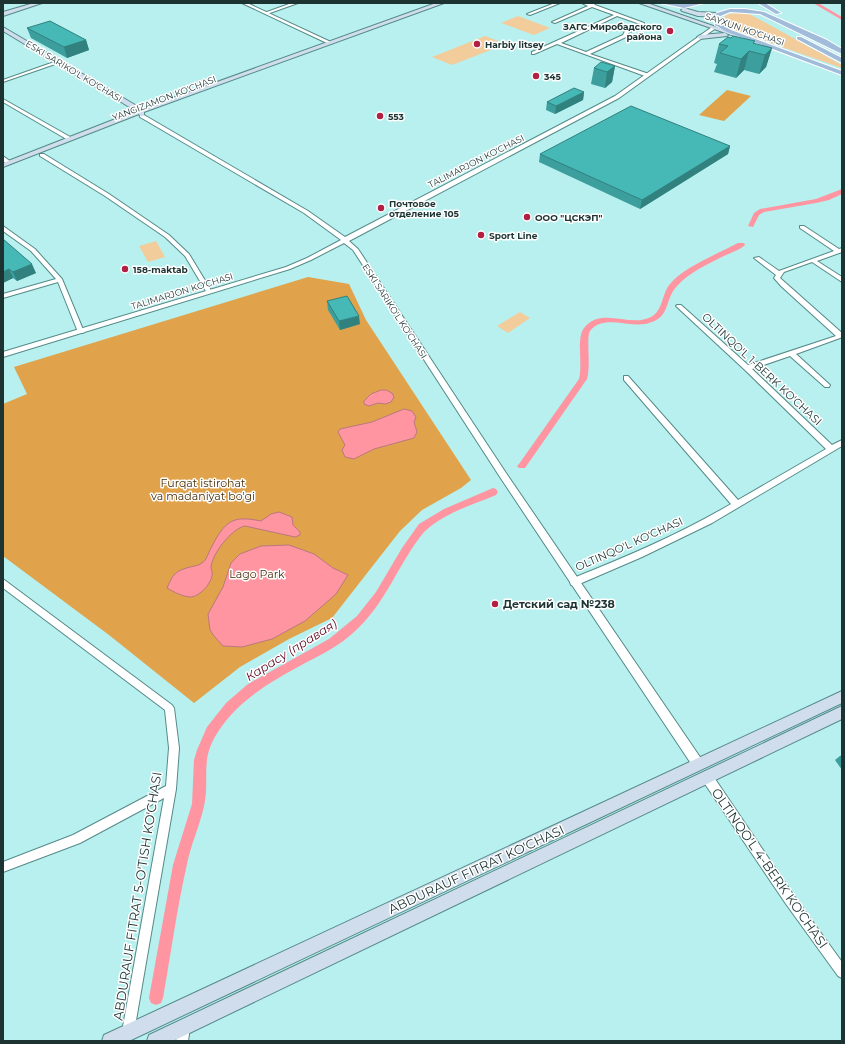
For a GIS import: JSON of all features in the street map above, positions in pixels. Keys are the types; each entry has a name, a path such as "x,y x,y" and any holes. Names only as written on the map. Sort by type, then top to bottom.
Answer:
{"main road":[{"path":"3,12 30,3"},
{"path":"3,12 39,3"},
{"name":"YANGIZAMON KO'CHASI","path":"3,171 141,114 441,3"},
{"name":"SAYXUN KO'CHASI","path":"642,3 686,18 715,25 744,38 842,72"},
{"path":"663,3 687,6 701,3"},
{"name":"SAYXUN KO'CHASI","path":"663,3 690,12 719,14"},
{"path":"737,3 842,61"},
{"path":"761,3 842,51"},
{"path":"715,25 720,6"},
{"path":"719,14 736,11 750,11 766,14 831,45"},
{"path":"686,18 696,17 690,12"},
{"path":"686,18 704,30 700,36"},
{"name":"ESKI SARIKO'L KO'CHASI","path":"3,29 59,62 141,114"},
{"path":"700,36 720,34 744,38"},
{"name":"ESKI SARIKO'L KO'CHASI","path":"3,36 103,96"},
{"name":"ESKI SARIKO'L KO'CHASI","path":"125,110 132,115"},
{"name":"YANGIZAMON KO'CHASI","path":"6,164 132,115 141,114"},
{"name":"ABDURAUF FITRAT KO'CHASI","path":"161,1038 183,1034 702,771 842,697"},
{"name":"ABDURAUF FITRAT KO'CHASI","path":"110,1041 702,771 842,712"}],"street":[{"path":"244,3 331,43"},
{"path":"260,10 281,3"},
{"path":"266,13 296,3"},
{"path":"528,14 558,3"},
{"path":"584,3 643,24 626,32 625,36 586,54"},
{"path":"554,22 597,3"},
{"path":"533,53 581,33 589,27 618,15"},
{"name":"TALIMARJON KO'CHASI","path":"3,355 299,264 627,91 715,25"},
{"path":"557,43 647,75"},
{"path":"3,81 59,62"},
{"path":"3,100 70,139"},
{"name":"ESKI SARIKO'L KO'CHASI","path":"141,114 306,212 345,239 355,249 574,582"},
{"path":"42,155 107,195 166,236 187,255 209,292"},
{"path":"3,158 6,164"},
{"path":"802,227 840,250"},
{"path":"3,228 33,250 60,280 81,332"},
{"path":"747,368 838,337 840,335 777,278 782,271 814,261 840,250"},
{"path":"757,258 779,274"},
{"path":"814,261 842,280"},
{"path":"3,296 60,280"},
{"name":"OLTINQO'L 1-BERK KO'CHASI","path":"679,306 747,368 831,449"},
{"path":"791,353 827,384"},
{"path":"626,378 737,505"},
{"name":"OLTINQO'L KO'CHASI","path":"702,771 574,582 638,555 709,521 842,443"},
{"name":"ABDURAUF FITRAT 5-O'TISH KO'CHASI","path":"3,583 169,708 174,748 171,789 132,1031"},
{"name":"OLTINQO'L 4-BERK KO'CHASI","path":"702,771 790,900 842,972"},
{"path":"3,867 76,839 171,789"}],"shaded area":[{"path":"746,12 842,65 842,68 733,30 725,26 721,20 728,14"},
{"path":"518,16 550,28 534,35 501,23"},
{"path":"485,36 506,44 452,65 432,57"},
{"path":"156,241 165,257 148,262 139,246"},
{"path":"520,312 530,318 508,333 497,326"},
{"path":"381,390 386,390 392,393 394,397 391,402 385,404 378,403 369,406 364,404 364,401 371,394"},
{"path":"404,409 412,411 416,417 414,422 417,432 414,438 374,449 354,459 345,457 342,450 345,445 338,432 340,429 372,422"},
{"path":"279,512 292,517 293,525 300,532 300,535 295,537 245,526 234,531 219,549 212,562 211,579 207,586 198,595 188,597 167,588 175,574 185,568 199,565 204,562 216,539 225,526 230,522 243,519 261,521 271,514"},
{"path":"289,545 314,554 333,568 348,575 336,594 305,621 272,639 242,647 223,646 210,630 208,614 223,587 231,563 240,554 261,546"}],"green space":[{"path":"727,90 751,96 724,121 699,115"},
{"name":"Furqat istirohat va madaniyat bo'gi","path":"308,277 349,284 366,320 471,480 461,488 422,510 400,531 332,618 289,639 240,667 194,703 109,635 3,556 3,404 27,394 14,367"}],"building":[{"path":"50,21 86,40 64,47 27,28"},
{"path":"733,36 755,41 753,43 772,48 765,55 749,51 741,59 720,53 728,46 719,44 728,37 731,38"},
{"path":"601,62 615,66 607,72 594,68"},
{"path":"574,88 584,92 556,106 547,102"},
{"path":"631,106 730,146 642,200 540,154"},
{"path":"3,239 32,264 13,272 9,269 3,272"},
{"path":"347,296 359,316 339,321 327,301"}],"waterway":[{"name":"Карасу (правая)","path":"815,3 842,19"},
{"name":"Карасу (правая)","path":"751,226 756,214 762,210 816,201 835,195 842,191"},
{"name":"Карасу (правая)","path":"522,466 583,379 586,366 584,338 587,329 594,323 601,321 646,322 654,319 661,312 670,289 678,280 705,263 741,245"},
{"name":"Карасу (правая)","path":"156,998 180,865 198,804 200,760 211,731 231,707 252,688 332,642 361,619 380,595 416,535 430,521 447,511 493,492"}],"place":[{"name":"ЗАГС Миробадского района","path":"670,31"},
{"name":"Harbiy litsey","path":"477,44"},
{"name":"345","path":"536,76"},
{"name":"553","path":"380,116"},
{"name":"Почтовое отделение 105","path":"381,208"},
{"name":"ООО \"ЦСКЭП\"","path":"527,217"},
{"name":"Sport Line","path":"481,235"},
{"name":"158-maktab","path":"125,269"},
{"name":"Детский сад №238","path":"495,604"}],"park label":[{"name":"Lago Park","path":"257,574"}]}
